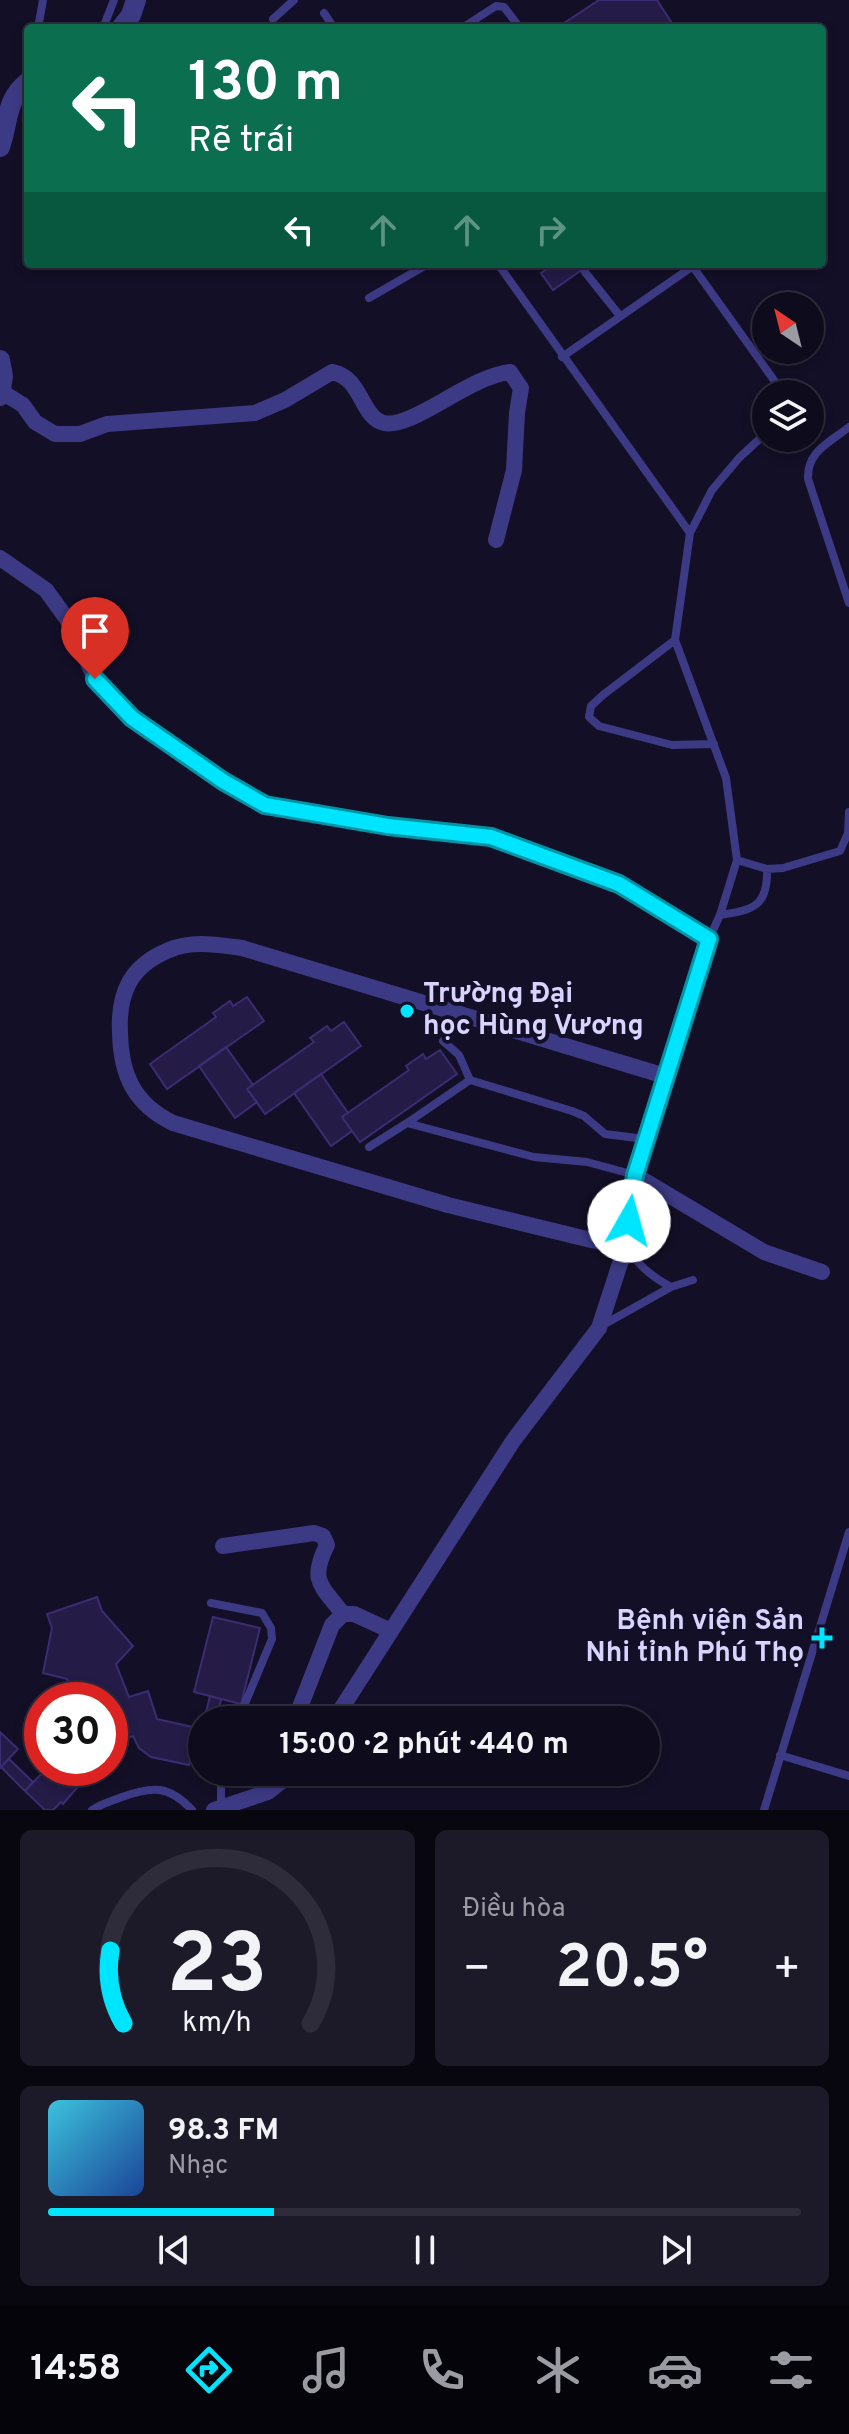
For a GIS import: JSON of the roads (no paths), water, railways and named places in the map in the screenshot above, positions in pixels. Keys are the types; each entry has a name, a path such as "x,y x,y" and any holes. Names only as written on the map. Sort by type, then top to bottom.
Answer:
{"street":[{"path":"124,24 136,0"},
{"path":"0,147 4,103 24,85"},
{"path":"0,360 3,376 1,394 23,405 35,422 55,434 80,434 107,424 255,413 285,400 332,372 340,373 355,385 366,406 377,420 385,424 413,420 430,406 470,384 496,373 510,372 521,388 514,470 496,540"},
{"path":"0,558 46,590 72,626 95,679 132,718 223,781 265,805 388,826 491,837 619,884 709,939 645,1139 635,1175 626,1245 599,1328 513,1441 343,1706"},
{"path":"626,1245 591,1240 448,1205 173,1123 156,1114 132,1086 121,1059 119,1009 128,983 147,964 170,949 204,943 242,948 665,1076"},
{"path":"635,1175 764,1252 822,1272"},
{"path":"223,1546 314,1533 323,1536 327,1545 316,1566 318,1575 322,1588 343,1614"},
{"path":"300,1706 332,1625 343,1614 354,1614 391,1631"},
{"path":"265,1810 270,1786"},
{"path":"218,1809 268,1792 276,1786"}],"lane":[{"path":"39,24 43,0"},
{"path":"105,24 114,0"},
{"path":"273,19 294,0"},
{"path":"468,24 496,6 504,7 517,24"},
{"path":"324,13 331,24"},
{"path":"369,298 421,268"},
{"path":"501,268 690,533"},
{"path":"562,357 689,268"},
{"path":"695,268 773,380"},
{"path":"585,272 620,316"},
{"path":"849,427 811,457 807,469 849,603"},
{"path":"709,939 737,860 726,778 675,640 690,533 712,490 752,446"},
{"path":"675,640 603,695 591,706 589,717 599,726 672,745 714,744"},
{"path":"737,860 767,869 783,868 845,850 849,812"},
{"path":"720,915 755,906 768,889 767,869"},
{"path":"443,1041 459,1055 470,1080 572,1111 584,1116 605,1134 645,1139"},
{"path":"369,1147 470,1080"},
{"path":"407,1123 534,1157 587,1162 635,1175"},
{"path":"626,1245 633,1258 655,1279 671,1287"},
{"path":"599,1328 671,1287 693,1280"},
{"path":"764,1810 849,1532"},
{"path":"211,1603 262,1613 271,1628 272,1639 244,1706"},
{"path":"780,1755 849,1776"},
{"path":"218,1809 220,1786"},
{"path":"92,1810 145,1788 166,1791 181,1798 192,1810"}],"place":[{"name":"Trường Đại học Hùng Vương","path":"407,1011"},
{"name":"Bệnh viện Sản Nhi tỉnh Phú Thọ","path":"822,1638"}]}
